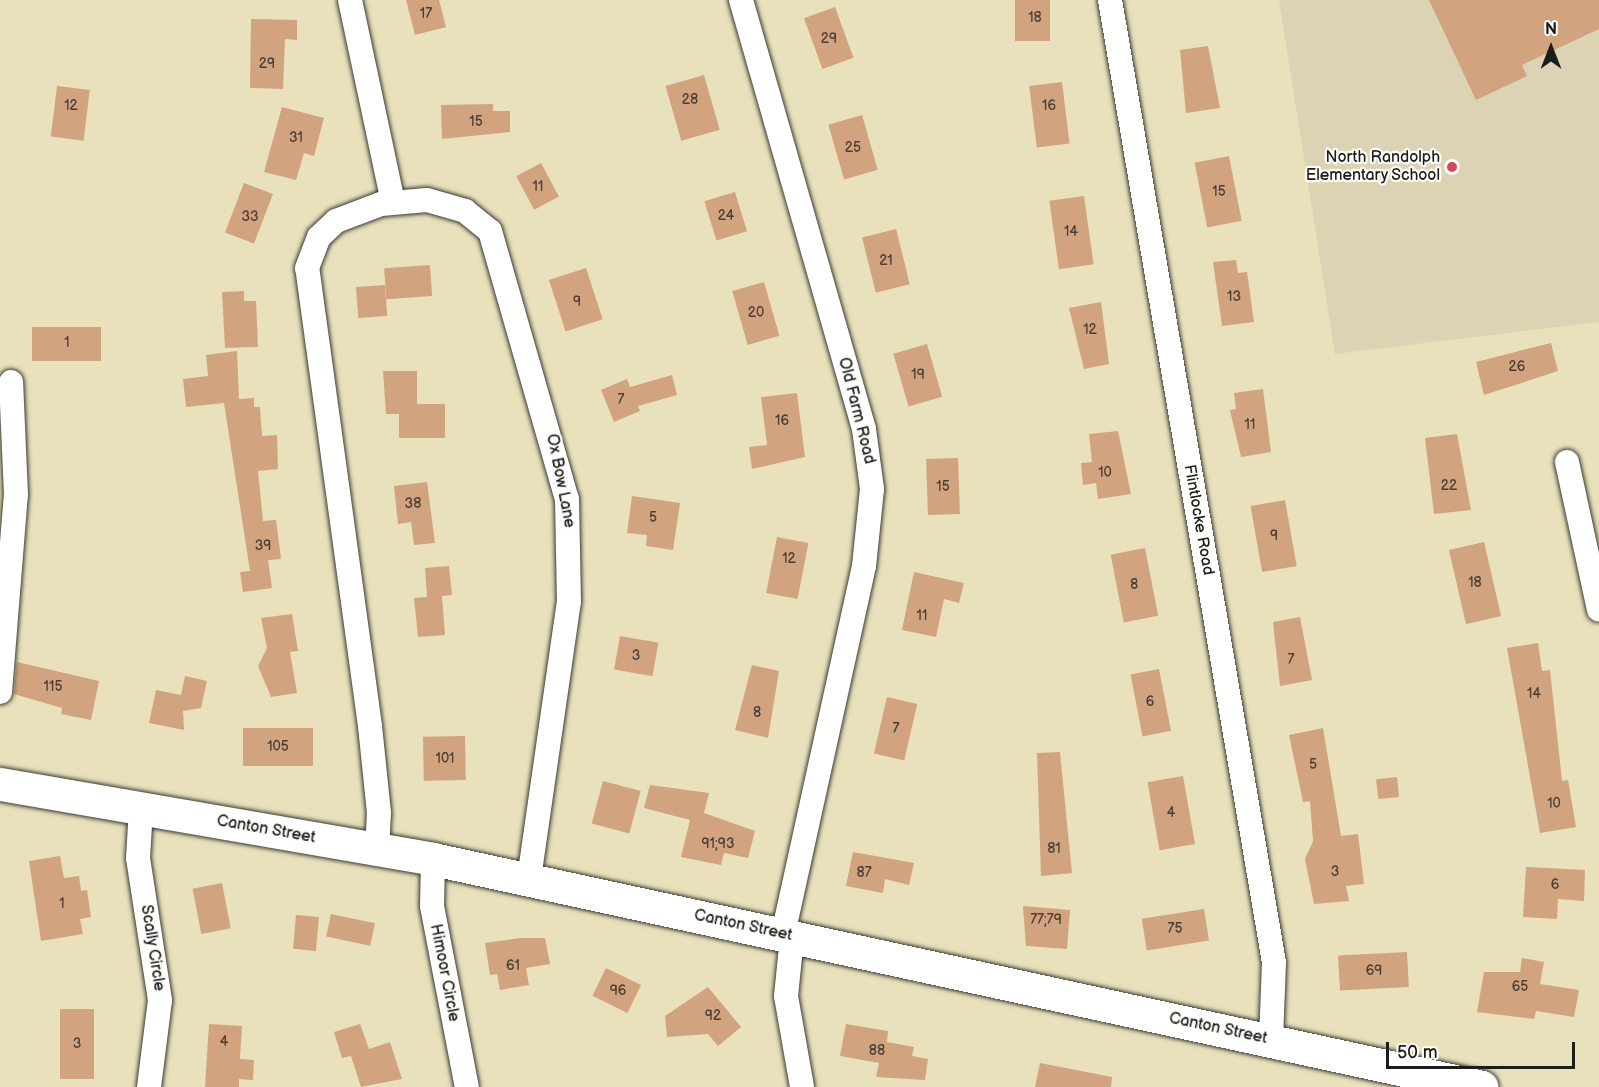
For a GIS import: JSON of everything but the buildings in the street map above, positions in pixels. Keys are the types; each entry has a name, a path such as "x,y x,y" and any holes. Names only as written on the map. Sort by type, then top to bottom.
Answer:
{"street":[{"path":"350,0 393,202"},
{"name":"Old Farm Road","path":"741,0 864,429 872,489 864,566 787,936"},
{"name":"Flintlocke Road","path":"1110,0 1274,962 1271,1041"},
{"name":"Ox Bow Lane","path":"377,850 379,806 367,705 306,280 309,257 327,228 346,215 393,202 440,202 476,217 490,231 564,482 572,550 569,601 529,879"},
{"path":"0,692 15,505 11,382"},
{"path":"1567,462 1599,610"},
{"name":"Canton Street","path":"0,784 433,859 1271,1041 1380,1076 1482,1087"},
{"name":"Scally Circle","path":"141,808 138,858 160,1000 149,1087"},
{"name":"Himoor Circle","path":"433,859 432,906 466,1087"},
{"path":"787,936 786,996 802,1087"}],"shaded area":[{"name":"North Randolph Elementary School","path":"1279,0 1599,0 1599,322 1335,354"}],"place":[{"name":"North Randolph Elementary School","path":"1452,167"}]}
